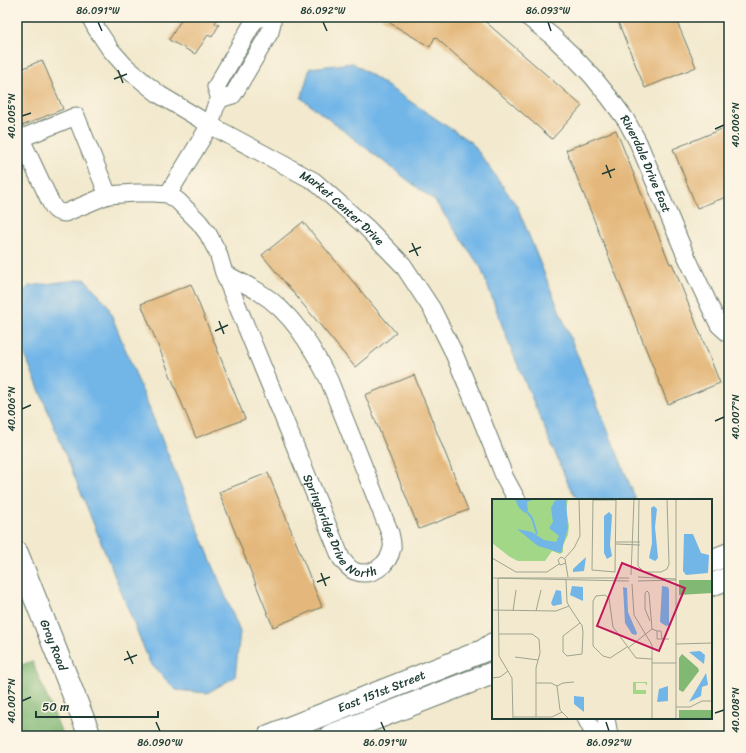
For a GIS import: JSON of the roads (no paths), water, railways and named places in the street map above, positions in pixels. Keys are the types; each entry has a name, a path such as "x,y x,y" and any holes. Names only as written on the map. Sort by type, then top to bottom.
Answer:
{"street":[{"name":"Market Center Drive","path":"90,17 110,49 135,76 160,95 210,125 314,181 366,227 403,265 432,310 452,349 482,418 505,478 516,499"},
{"path":"220,99 216,87 254,21 260,17"},
{"path":"108,195 76,116 19,139 54,209 59,212 65,213 108,195 135,193 168,194 210,125 215,108 220,99 233,95 270,32 272,17"},
{"name":"Riverdale Drive East","path":"528,17 552,36 573,56 609,96 626,120 638,142 683,249 712,311 719,325 729,334"},
{"name":"Springbridge Drive North","path":"168,194 178,201 199,222 208,234 218,253 224,273 341,558 354,571 365,573 376,570 390,557 392,547 390,533 329,380 322,366 312,348 285,313 260,292 224,273"},
{"name":"Market Center Drive","path":"505,478 509,499"},
{"name":"Gray Road","path":"17,553 90,736"},
{"path":"712,562 729,554"},
{"path":"712,585 729,578"},
{"name":"East 151st Street","path":"269,736 483,651 492,645"},
{"name":"East 151st Street","path":"330,736 492,673"},
{"path":"586,719 595,736"},
{"path":"606,719 609,736"}],"water":[{"path":"353,63 472,143 517,206 636,499 577,499 569,486 509,344 481,268 435,201 301,98 310,68"},
{"path":"85,279 107,304 240,632 235,677 207,693 176,690 150,663 17,335 17,298 29,286"}]}
